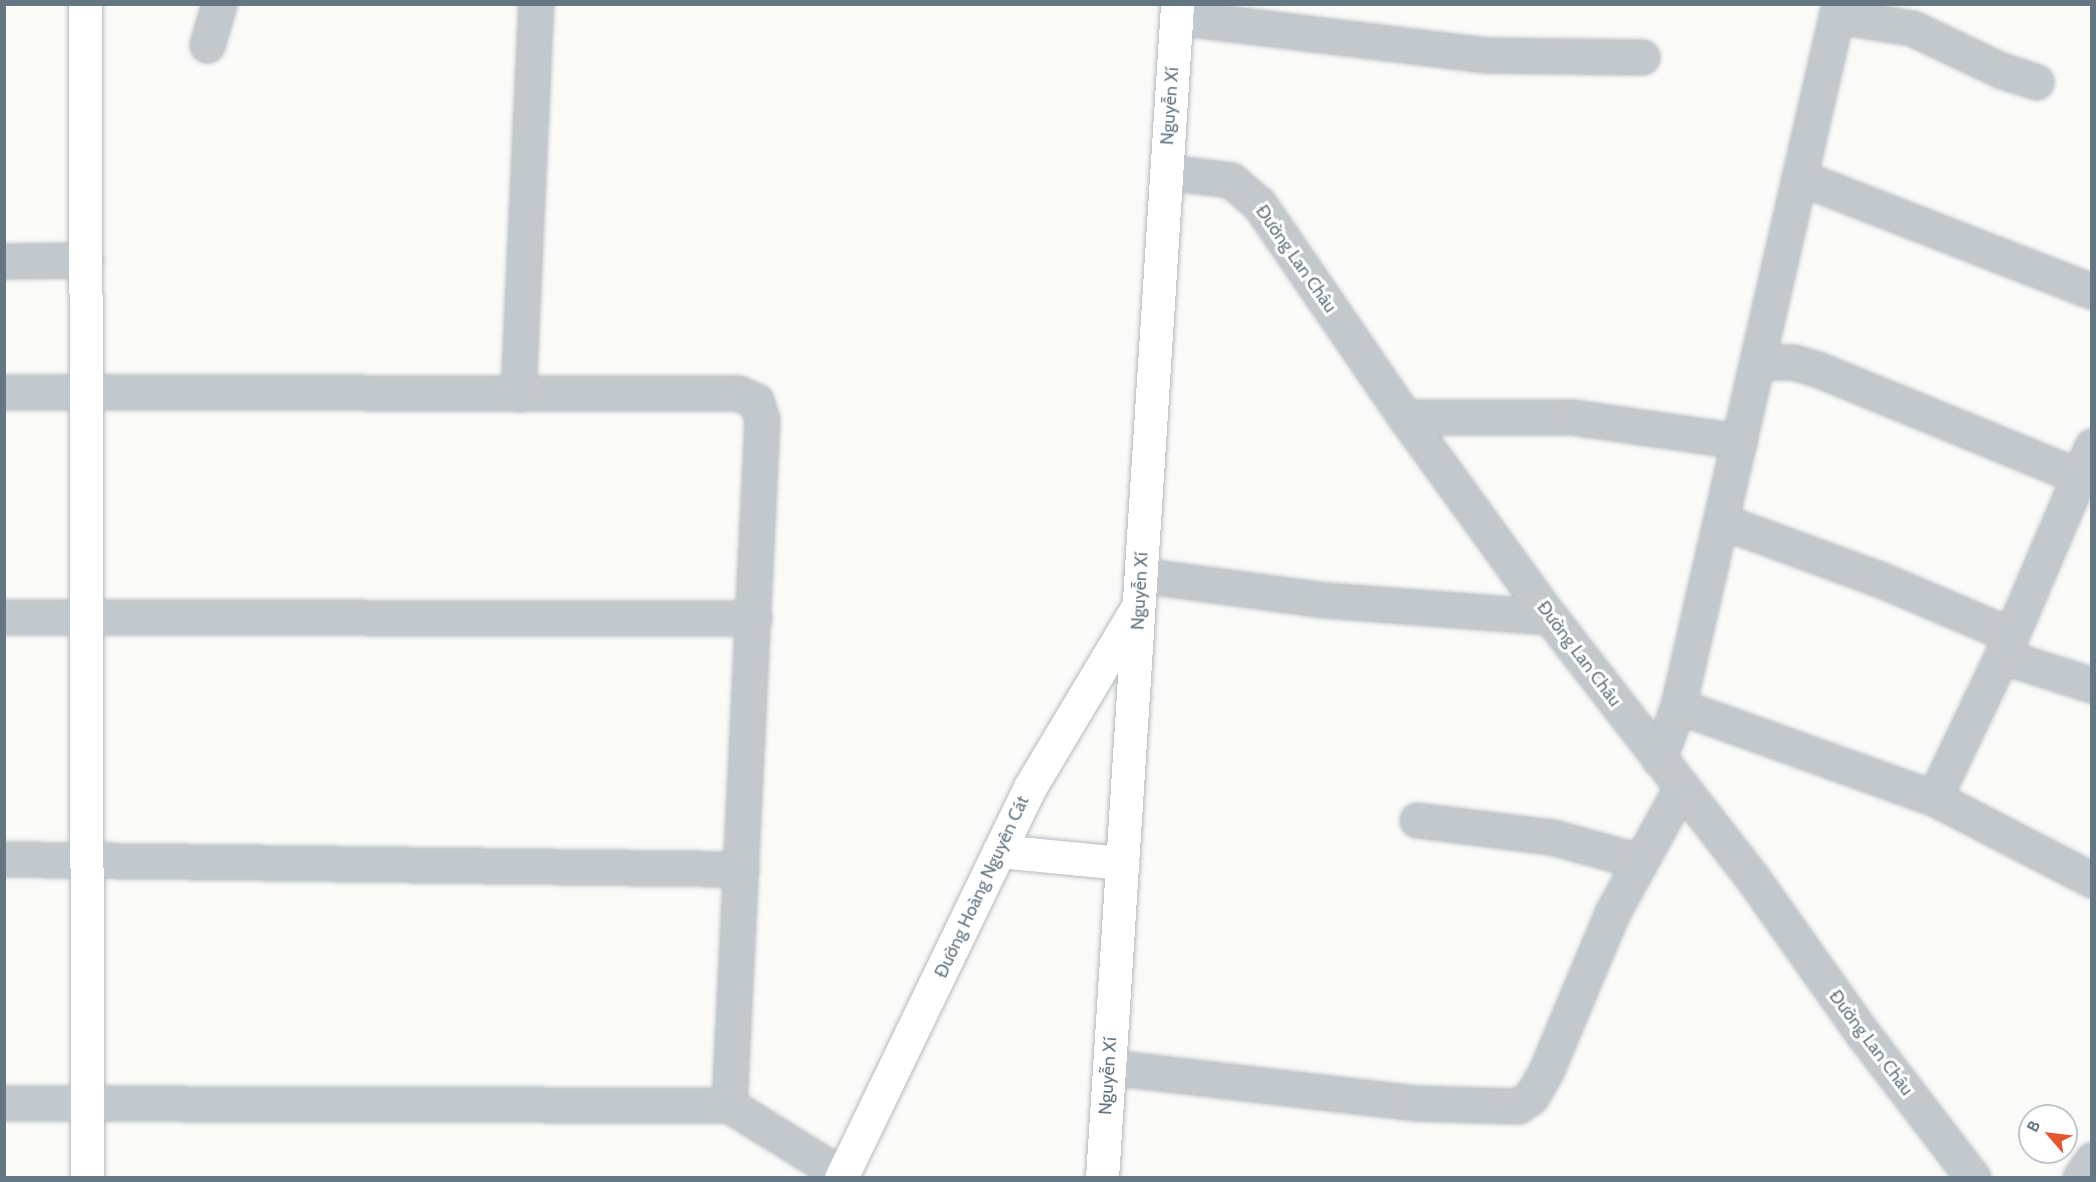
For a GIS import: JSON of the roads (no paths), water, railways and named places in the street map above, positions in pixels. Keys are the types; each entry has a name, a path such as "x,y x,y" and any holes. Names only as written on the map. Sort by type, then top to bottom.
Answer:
{"main road":[{"path":"85,4 87,1178"},
{"name":"Nguyễn Xí","path":"1102,1178 1176,11"},
{"name":"Đường Hoàng Nguyên Cát","path":"842,1177 1045,758 1140,590"},
{"path":"999,851 1122,863"}],"street":[{"path":"207,45 219,4"},
{"path":"518,394 536,4"},
{"path":"1659,759 1678,705 1759,362 1838,10 1912,28 2000,70 2036,82"},
{"path":"1176,11 1485,55 1642,57"},
{"name":"Đường Lan Châu","path":"1166,172 1231,180 1259,204 1405,417 1550,617 1751,876 1863,1034 1973,1178"},
{"path":"1799,177 2091,291"},
{"path":"4,261 86,260"},
{"path":"1759,362 1793,362 1817,369 2078,476"},
{"path":"4,392 738,393 756,401 762,419 729,1105"},
{"path":"1405,417 1572,417 1739,441"},
{"path":"1934,798 2006,646 2091,446"},
{"path":"1721,521 1879,579 2006,646 2091,685"},
{"path":"1140,590 1325,600 1550,617"},
{"path":"4,617 754,618"},
{"path":"1678,705 1934,798 2091,880"},
{"path":"1109,1067 1414,1103 1518,1106 1531,1097 1546,1071 1612,913 1681,788"},
{"path":"1417,820 1540,835 1639,861"},
{"path":"4,859 741,869"},
{"path":"4,1103 729,1105 842,1177"},
{"path":"2080,1178 2091,1160"}]}
